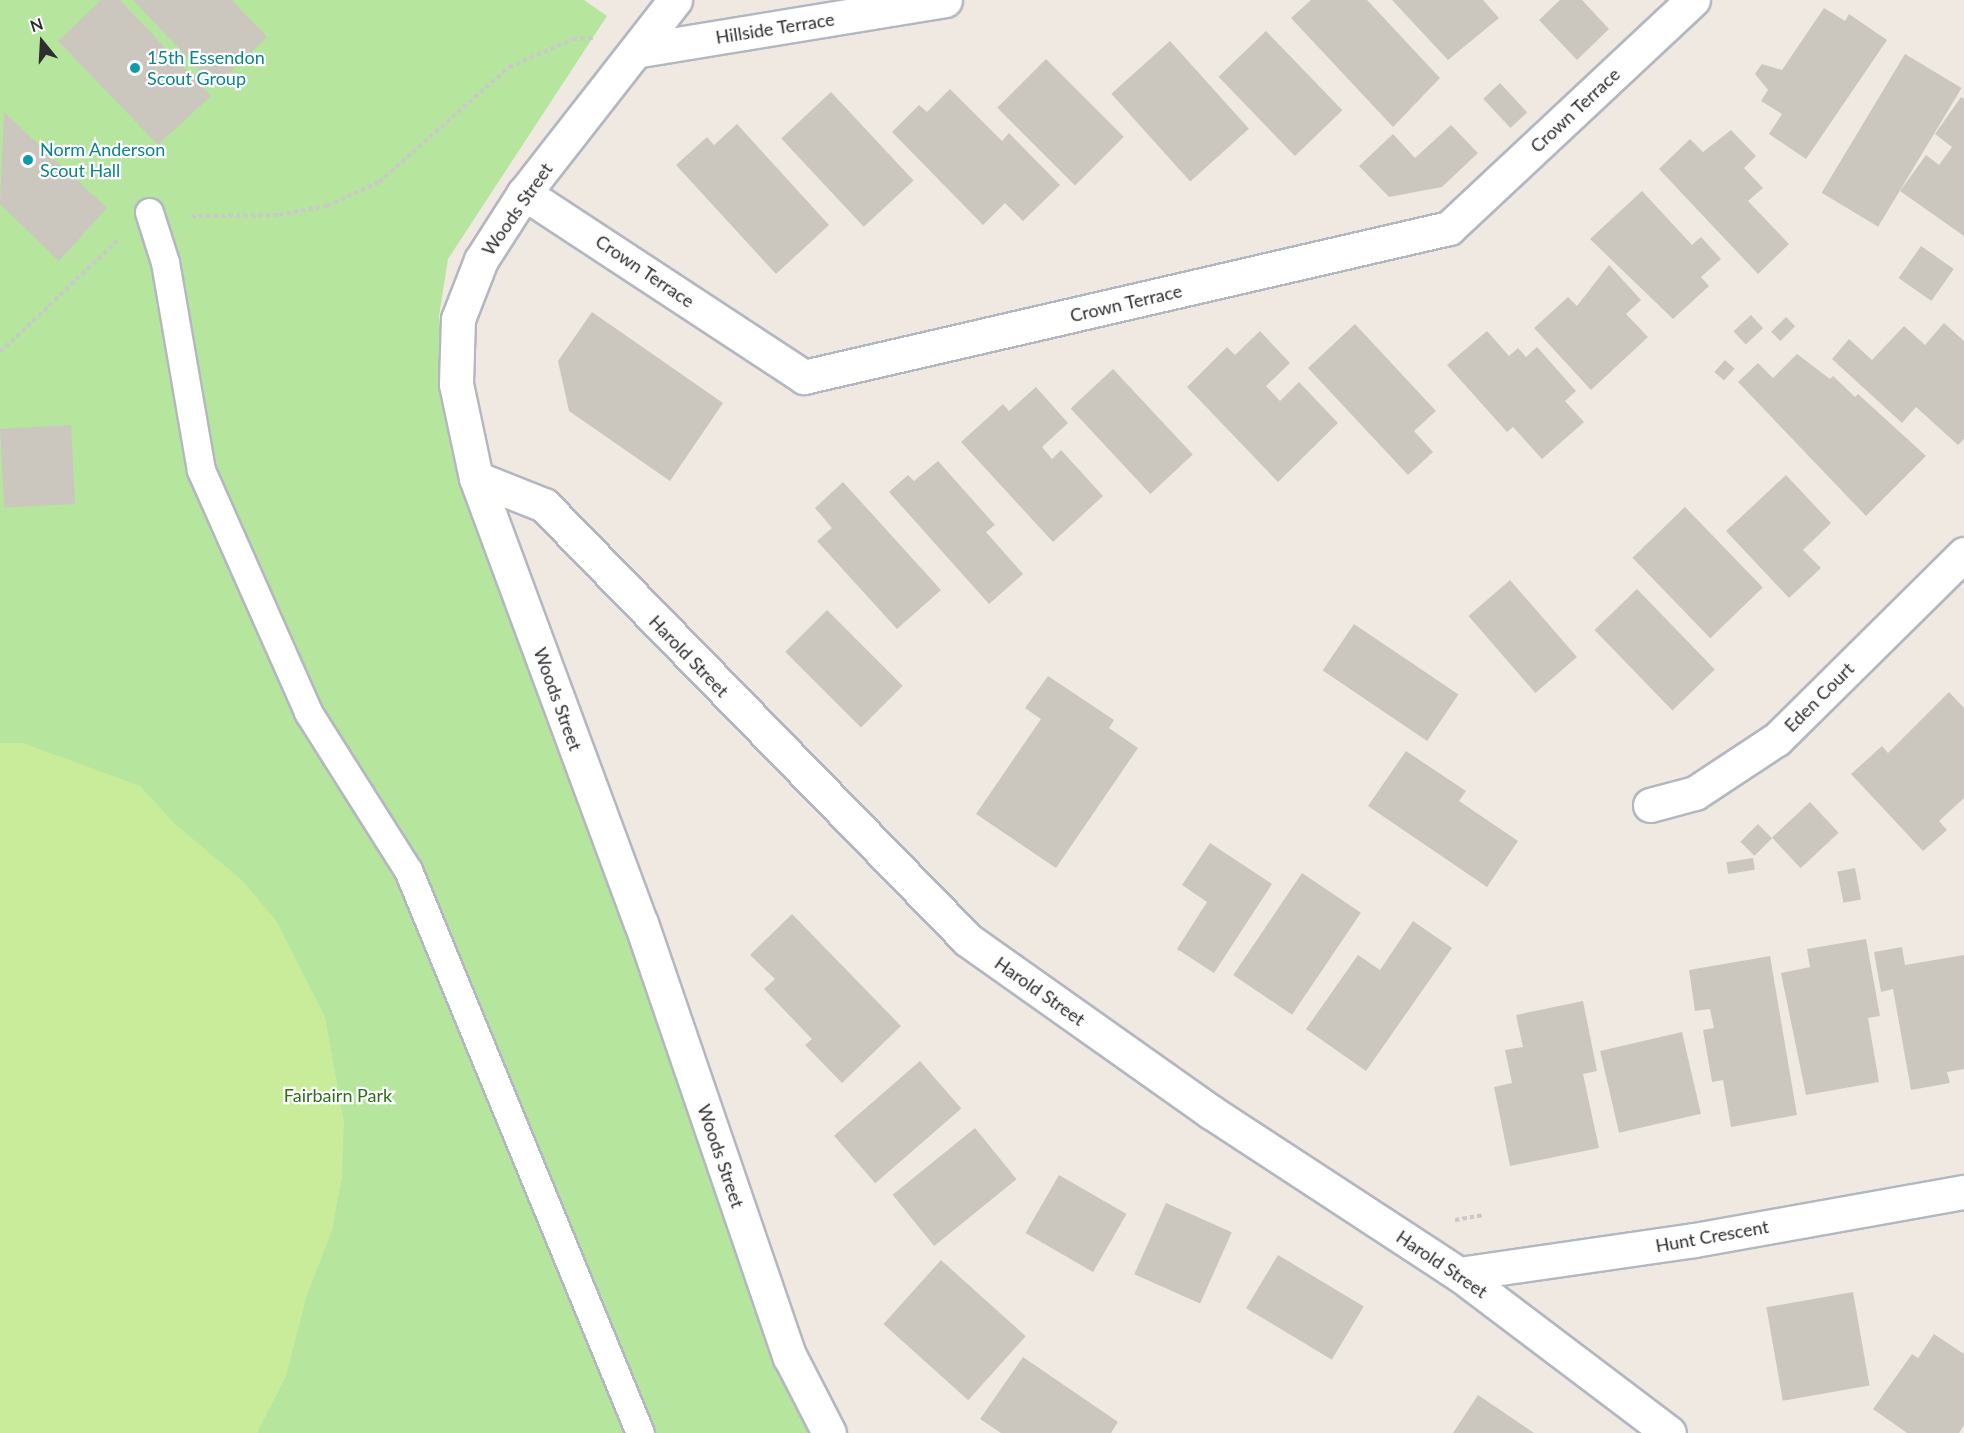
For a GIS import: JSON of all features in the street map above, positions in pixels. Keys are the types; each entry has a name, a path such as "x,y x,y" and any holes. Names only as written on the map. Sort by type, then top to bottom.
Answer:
{"street":[{"name":"Woods Street","path":"675,0 640,50 524,193 481,260 458,319 456,384 476,478 641,923 790,1357 823,1431"},
{"name":"Hillside Terrace","path":"640,50 945,0"},
{"name":"Crown Terrace","path":"524,193 804,378 1449,228 1694,0"},
{"name":"Harold Street","path":"476,478 544,505 968,940 1211,1112 1459,1274 1669,1433"},
{"name":"Eden Court","path":"1650,805 1695,793 1777,739 1964,554"},
{"name":"Hunt Crescent","path":"1459,1274 1694,1240 1964,1192"}],"lane":[{"path":"149,212 165,262 201,470 308,712 408,870 640,1433"}],"path":[{"path":"0,352 149,212 214,219 327,206 379,182 509,67 573,39 599,37 640,50"},
{"path":"1455,1220 1484,1215"}],"green space":[{"name":"Fairbairn Park","path":"0,0 584,0 607,16 448,259 439,316 447,408 802,1380 842,1433 0,1433"},
{"path":"0,743 23,743 140,786 176,825 243,881 277,922 325,1017 344,1122 342,1177 332,1230 306,1298 286,1376 257,1433 0,1433"}],"building":[{"name":"15th Essendon Scout Group","path":"101,0 120,0 211,96 158,145 58,41"},
{"name":"15th Essendon Scout Group","path":"133,0 232,0 267,37 215,87"},
{"path":"1311,0 1367,0 1440,78 1393,127 1291,18"},
{"path":"1392,0 1483,0 1499,18 1448,60"},
{"path":"1560,0 1582,0 1609,29 1577,60 1539,20"},
{"path":"1824,8 1845,21 1849,14 1887,40 1806,159 1769,134 1782,114 1761,101 1768,90 1755,74 1762,64 1782,70"},
{"path":"1266,31 1342,110 1295,156 1219,77"},
{"path":"1170,41 1249,129 1190,182 1111,94"},
{"path":"1905,54 1962,88 1878,227 1822,193"},
{"path":"1046,59 1124,137 1075,186 997,108"},
{"path":"1500,83 1527,112 1510,128 1483,99"},
{"path":"950,89 1002,141 1009,133 1060,185 1023,221 1005,203 983,225 892,132 919,105 927,112"},
{"path":"831,92 914,180 864,227 781,138"},
{"path":"1961,97 1964,99 1964,236 1900,191 1926,155 1939,165 1952,147 1935,134"},
{"name":"Norm Anderson Scout Hall","path":"4,112 107,208 59,261 0,204"},
{"path":"737,124 829,225 776,274 676,165 707,137 714,145"},
{"path":"1451,125 1478,153 1442,187 1389,197 1359,166 1393,134 1415,158"},
{"path":"1731,130 1756,156 1744,168 1763,188 1748,201 1789,244 1758,274 1659,169 1690,139 1703,152"},
{"path":"1642,191 1692,245 1701,237 1721,259 1701,277 1709,286 1673,319 1590,239"},
{"path":"1921,246 1954,269 1931,301 1899,278"},
{"path":"1609,265 1641,300 1626,314 1648,337 1591,390 1534,328 1568,297 1577,306"},
{"path":"592,312 723,403 670,481 569,411 558,361"},
{"path":"1751,315 1763,328 1746,345 1733,331"},
{"path":"1786,317 1795,326 1780,341 1771,332"},
{"path":"1944,323 1964,341 1964,439 1958,445 1916,407 1902,423 1832,359 1849,339 1872,360 1904,326 1925,345"},
{"path":"1355,324 1436,411 1414,431 1433,452 1408,475 1308,368"},
{"path":"1260,331 1290,363 1266,386 1280,401 1299,382 1338,423 1278,482 1187,387 1227,347 1235,355"},
{"path":"1487,331 1509,356 1518,348 1526,357 1537,347 1576,391 1565,401 1584,422 1542,459 1513,427 1507,432 1447,365"},
{"path":"1797,354 1830,379 1833,376 1855,397 1858,394 1926,456 1866,516 1738,382 1758,363 1773,378"},
{"path":"1725,360 1735,369 1724,381 1714,372"},
{"path":"1113,369 1193,455 1150,494 1071,409"},
{"path":"1036,387 1068,423 1042,447 1052,459 1061,450 1103,496 1053,542 961,442 1003,404 1009,411"},
{"path":"71,425 75,504 4,508 0,429"},
{"path":"938,461 995,525 986,532 1023,574 989,604 889,492 908,475 914,481"},
{"path":"1786,475 1831,523 1803,550 1821,568 1789,598 1726,531"},
{"path":"843,482 941,590 897,629 817,541 832,528 815,508"},
{"path":"1685,507 1763,588 1710,638 1632,558"},
{"path":"1510,580 1577,657 1535,693 1468,616"},
{"path":"1637,589 1715,670 1672,711 1595,630"},
{"path":"827,610 903,686 861,727 785,652"},
{"path":"1354,624 1458,694 1427,741 1323,670"},
{"path":"1048,676 1114,720 1109,728 1138,748 1056,868 976,814 1041,719 1025,708"},
{"path":"1949,692 1964,708 1964,798 1939,821 1947,830 1923,851 1851,774 1882,746 1888,753"},
{"path":"1406,751 1466,791 1459,801 1518,841 1487,887 1368,806"},
{"path":"1810,802 1839,833 1801,868 1772,837"},
{"path":"1758,824 1772,838 1754,856 1740,842"},
{"path":"1210,843 1272,884 1214,973 1177,949 1207,902 1182,885"},
{"path":"1753,858 1755,870 1728,874 1726,862"},
{"path":"1855,868 1861,899 1843,903 1837,871"},
{"path":"1302,873 1361,913 1292,1015 1233,975"},
{"path":"792,914 901,1026 842,1083 805,1045 812,1039 764,989 775,979 750,955"},
{"path":"1413,921 1452,948 1366,1071 1306,1029 1358,955 1380,970"},
{"path":"1866,939 1880,1016 1868,1018 1879,1082 1806,1095 1781,973 1810,967 1807,949"},
{"path":"1902,947 1905,965 1964,955 1964,1069 1947,1072 1950,1083 1911,1090 1893,989 1881,992 1874,952"},
{"path":"1770,956 1797,1115 1731,1127 1723,1080 1712,1082 1703,1030 1714,1028 1710,1009 1695,1011 1689,970"},
{"path":"1583,1001 1597,1071 1583,1074 1599,1148 1510,1166 1494,1087 1512,1083 1505,1050 1523,1047 1516,1015"},
{"path":"1682,1032 1701,1114 1619,1133 1600,1051"},
{"path":"920,1061 961,1109 875,1183 834,1136"},
{"path":"975,1128 1017,1179 934,1246 893,1195"},
{"path":"1059,1175 1127,1214 1093,1272 1026,1233"},
{"path":"1166,1203 1232,1232 1200,1304 1134,1274"},
{"path":"1278,1255 1364,1307 1332,1360 1246,1308"},
{"path":"941,1260 1026,1336 968,1400 883,1324"},
{"path":"1853,1292 1869,1386 1783,1401 1766,1307"},
{"path":"1934,1334 1964,1354 1964,1425 1959,1433 1907,1433 1873,1409 1912,1354 1918,1358"},
{"path":"1023,1357 1118,1422 1111,1433 1001,1433 980,1419"},
{"path":"1478,1395 1534,1433 1453,1433"}],"place":[{"name":"15th Essendon Scout Group","path":"135,68"},
{"name":"Norm Anderson Scout Hall","path":"28,160"}]}
